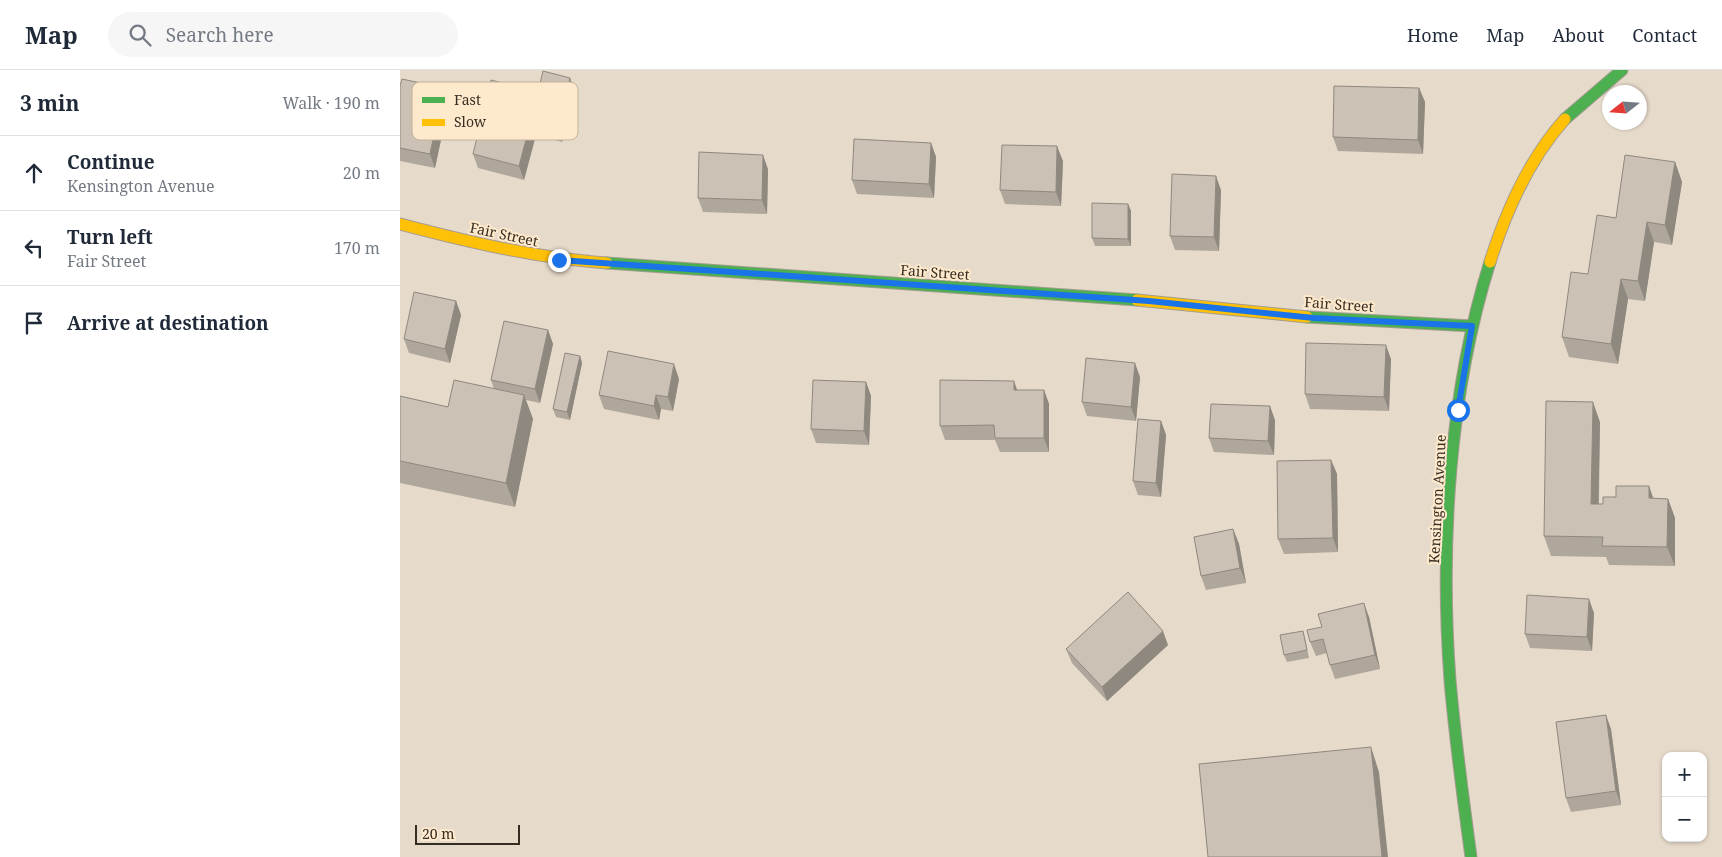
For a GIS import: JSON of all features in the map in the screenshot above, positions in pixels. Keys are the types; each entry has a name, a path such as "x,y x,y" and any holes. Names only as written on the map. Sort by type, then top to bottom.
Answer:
{"street":[{"name":"Kensington Avenue","path":"1471,857 1450,678 1448,592 1450,506 1456,430 1472,326 1494,246 1521,185 1552,136 1596,90 1622,70"},
{"name":"Fair Street","path":"400,224 488,247 559,260 1149,301 1333,319 1472,326"}],"building":[{"path":"543,71 570,78 569,82 540,82"},
{"path":"402,79 416,82 412,82 412,140 433,140 430,154 400,148 400,86"},
{"path":"1334,86 1419,88 1418,140 1333,137"},
{"path":"854,139 931,143 929,184 852,180"},
{"path":"476,140 526,140 519,166 473,154"},
{"path":"1002,145 1057,146 1056,192 1000,190"},
{"path":"699,152 763,155 762,200 698,198"},
{"path":"1625,155 1675,162 1665,225 1647,222 1638,281 1621,279 1611,344 1562,337 1571,272 1588,274 1597,215 1616,218"},
{"path":"1172,174 1216,176 1214,237 1170,236"},
{"path":"1092,203 1128,204 1128,239 1092,238"},
{"path":"414,292 456,301 445,349 404,339"},
{"path":"504,321 548,330 535,389 491,380"},
{"path":"1306,343 1386,345 1384,397 1305,394"},
{"path":"608,351 674,364 668,397 656,395 654,406 599,395"},
{"path":"565,353 580,356 567,412 553,409"},
{"path":"1086,358 1135,363 1131,407 1082,402"},
{"path":"454,380 524,395 506,483 400,461 400,396 448,407"},
{"path":"813,380 866,382 864,431 811,429"},
{"path":"940,380 1014,381 1014,390 1044,390 1044,438 995,438 994,425 940,426"},
{"path":"1546,401 1593,402 1591,504 1603,504 1603,497 1616,497 1616,486 1649,486 1649,498 1668,499 1667,547 1602,546 1603,537 1544,536"},
{"path":"1211,404 1270,406 1268,441 1209,438"},
{"path":"1138,419 1161,421 1156,483 1133,481"},
{"path":"1331,460 1333,538 1278,539 1277,461"},
{"path":"1233,529 1240,568 1201,576 1194,537"},
{"path":"1128,592 1163,631 1102,687 1066,649"},
{"path":"1527,595 1589,599 1587,637 1525,634"},
{"path":"1364,603 1375,655 1330,665 1323,639 1310,642 1307,630 1322,627 1318,614"},
{"path":"1303,631 1307,650 1284,655 1280,635"},
{"path":"1606,715 1616,791 1566,798 1556,722"},
{"path":"1371,747 1382,857 1208,857 1199,764"}],"traffic: fast":[{"path":"1565,119 1622,70"},
{"path":"1471,857 1450,680 1447,629 1447,523 1451,469 1465,363 1476,312 1490,262"},
{"path":"607,263 1137,300"},
{"path":"1307,317 1472,326"}],"traffic: slow":[{"path":"1490,262 1503,224 1520,186 1540,151 1565,119"},
{"path":"400,224 503,248 581,261 607,263"},
{"path":"1137,300 1307,317"}],"route":[{"path":"559,260 664,269 1149,301 1314,318 1472,326 1458,410"}]}
